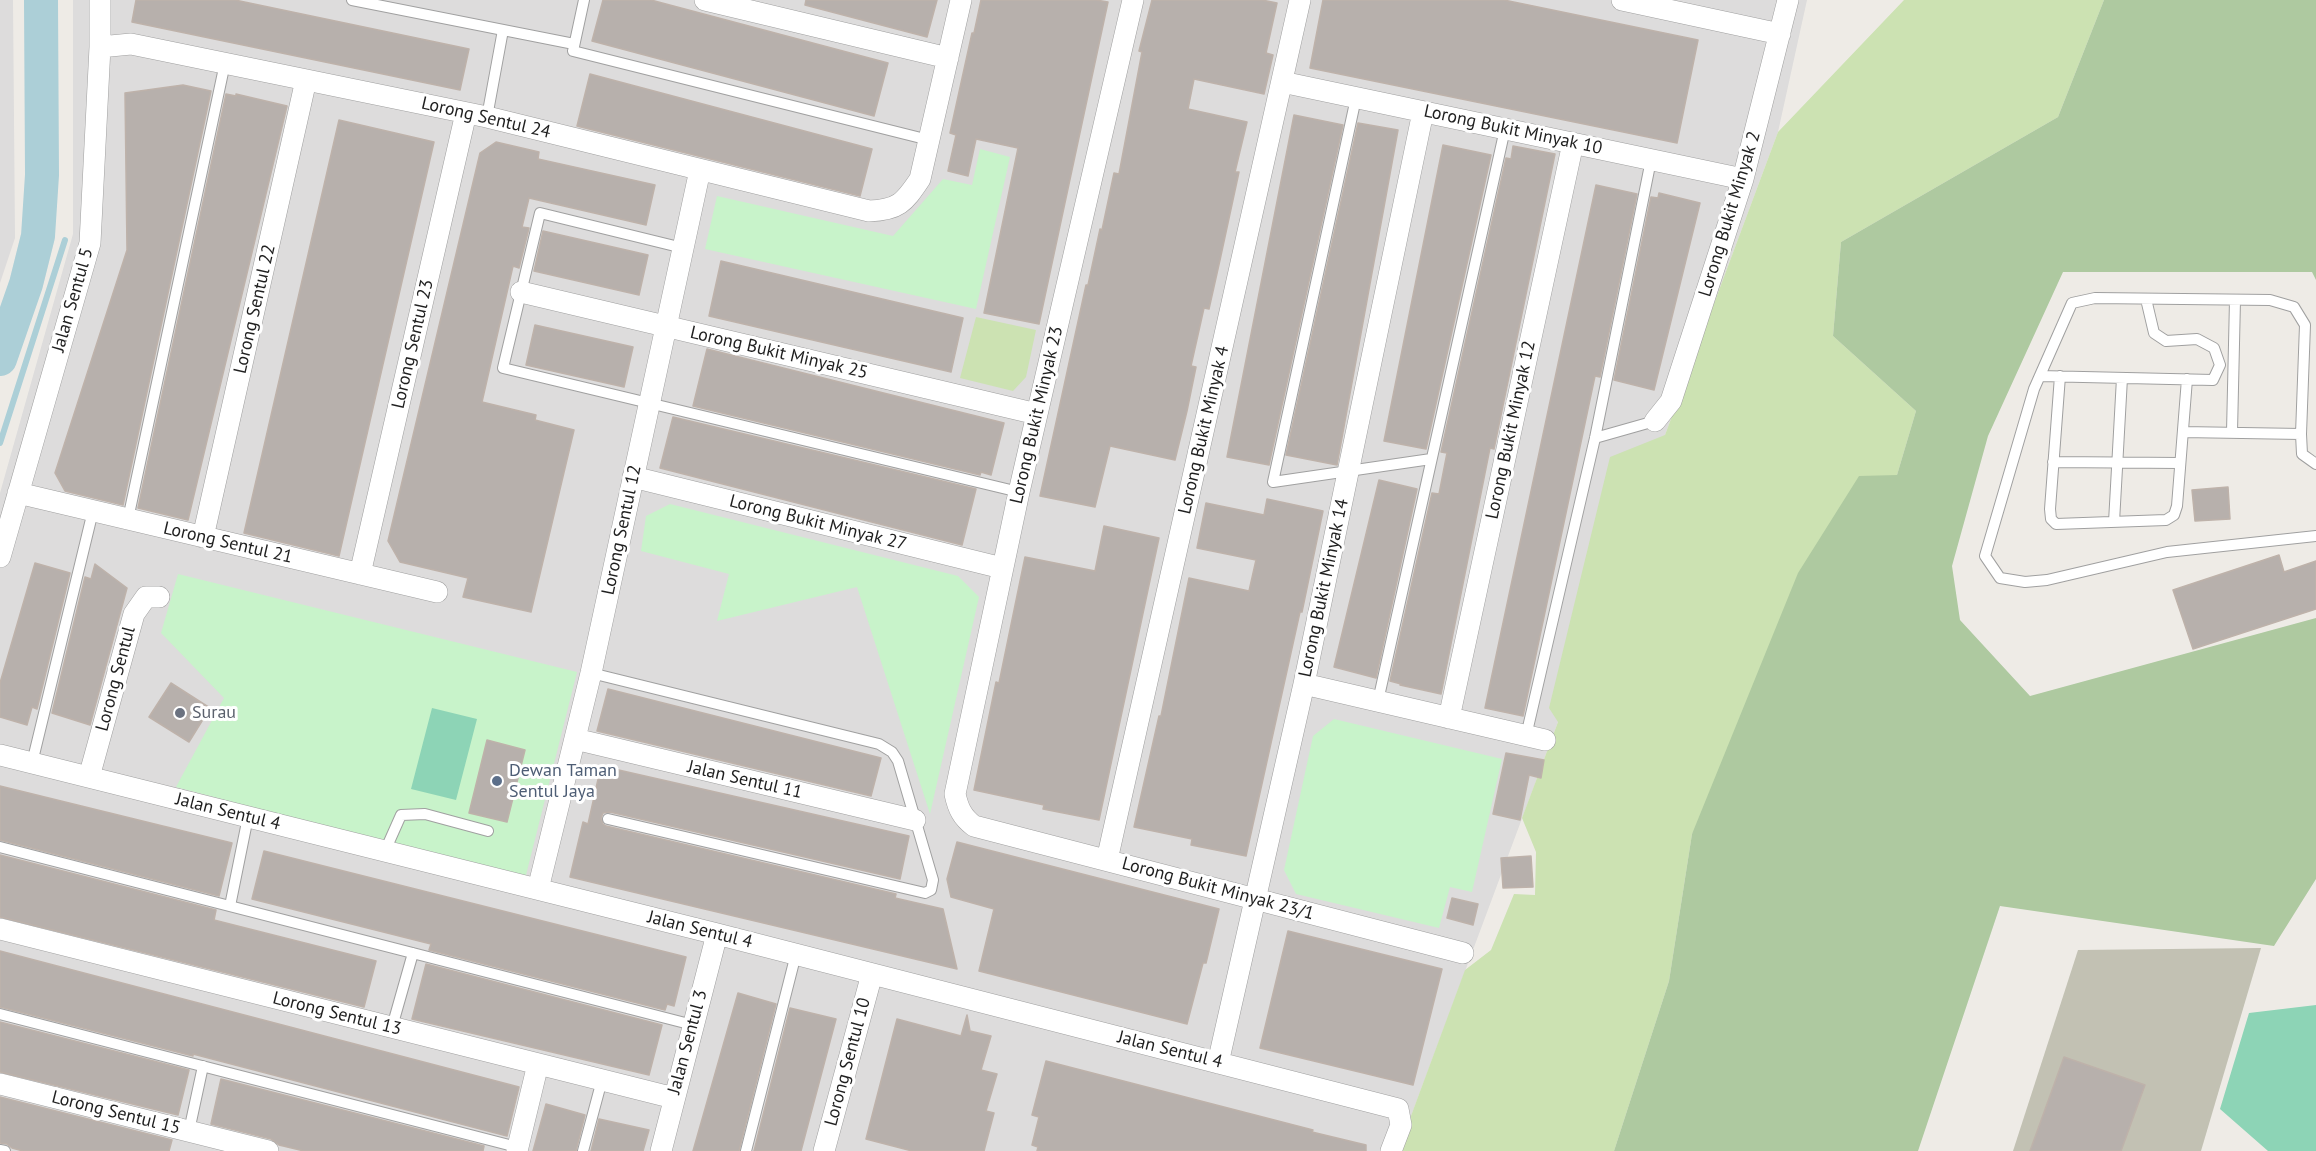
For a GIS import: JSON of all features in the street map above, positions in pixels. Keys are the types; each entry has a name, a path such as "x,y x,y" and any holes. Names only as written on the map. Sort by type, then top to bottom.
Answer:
{"street":[{"name":"Jalan Sentul 5","path":"0,557 90,243 100,47 100,0"},
{"path":"705,0 948,58"},
{"path":"929,140 961,0"},
{"name":"Lorong Bukit Minyak 23","path":"974,826 964,818 958,808 955,794 1019,492 1133,0"},
{"name":"Lorong Bukit Minyak 4","path":"1107,860 1300,0"},
{"path":"1622,0 1780,34"},
{"name":"Lorong Bukit Minyak 2","path":"1655,422 1671,401 1743,179 1788,0"},
{"name":"Lorong Sentul 24","path":"100,47 131,44 488,117 868,211 888,210 909,196 920,179 929,140"},
{"name":"Lorong Sentul 22","path":"203,537 306,80"},
{"name":"Lorong Bukit Minyak 10","path":"1282,82 1743,179"},
{"name":"Lorong Bukit Minyak 14","path":"1218,1063 1304,684 1423,112"},
{"name":"Lorong Sentul 23","path":"360,574 466,113"},
{"name":"Lorong Bukit Minyak 12","path":"1449,718 1573,143"},
{"name":"Lorong Sentul 12","path":"538,889 591,673 700,170"},
{"name":"Lorong Bukit Minyak 25","path":"522,292 1037,414"},
{"name":"Lorong Bukit Minyak 27","path":"633,477 1002,568"},
{"name":"Lorong Sentul 21","path":"18,493 437,592"},
{"name":"Lorong Sentul","path":"89,777 134,614 146,597 159,597"},
{"path":"1304,684 1536,738"},
{"name":"Jalan Sentul 11","path":"575,740 915,820"},
{"name":"Jalan Sentul 4","path":"0,755 796,954 1398,1109 1401,1125 1391,1151"},
{"name":"Lorong Bukit Minyak 23/1","path":"974,826 1463,953"},
{"name":"Lorong Sentul 13","path":"0,929 674,1098"},
{"name":"Jalan Sentul 3","path":"660,1151 717,934"},
{"name":"Lorong Sentul 10","path":"824,1151 872,974"},
{"path":"517,1149 538,1064"},
{"name":"Lorong Sentul 15","path":"0,1084 189,1131 238,1147 268,1151"}],"lane":[{"path":"352,0 574,44"},
{"path":"584,0 573,51 929,140"},
{"path":"488,117 503,30"},
{"path":"128,519 225,63"},
{"path":"1356,98 1273,482 1431,459"},
{"path":"1378,701 1505,129"},
{"path":"1536,738 1651,159"},
{"path":"683,248 540,213 504,368 1019,492"},
{"path":"2316,464 2302,454 2305,325 2294,307 2270,300 2095,298 2072,303 2040,376 1985,556 2000,578 2025,582 2047,580 2167,552 2316,536"},
{"path":"2040,376 2213,380 2220,365 2214,348 2196,339 2166,341 2154,333 2146,299"},
{"path":"2232,432 2235,300"},
{"path":"2060,376 2050,509 2051,519 2056,524 2166,520 2174,515 2177,506 2187,379"},
{"path":"2114,522 2122,378"},
{"path":"1595,438 1655,422"},
{"path":"2183,432 2301,434"},
{"path":"2054,462 2180,463"},
{"path":"32,763 93,511"},
{"path":"591,673 879,744 892,752 898,761 933,880 931,890 925,894 609,819"},
{"path":"385,851 401,815 425,814 488,831"},
{"path":"230,906 248,817"},
{"path":"0,847 693,1025"},
{"path":"392,1027 413,953"},
{"path":"746,1151 796,954"},
{"path":"0,1014 517,1149"},
{"path":"189,1131 203,1066"},
{"path":"583,1151 602,1080"},
{"path":"0,1150 5,1151"}],"shaded area":[{"path":"0,0 13,0 15,238 0,283"},
{"path":"73,0 1807,0 1778,132 1398,1151 0,1151 0,493 73,234"},
{"path":"2261,948 2201,1151 2013,1151 2078,950"}],"green space":[{"path":"1904,0 2104,0 2058,117 1841,242 1833,336 1916,411 1897,475 1692,834 1669,981 1614,1151 1398,1151 1465,970 1491,950 1514,894 1535,895 1536,852 1522,818 1558,722 1549,708 1610,457 1665,435 1778,132"},
{"path":"2104,0 2316,0 2316,280 2312,272 2063,272 1988,436 1952,566 1960,620 2030,696 2316,618 2316,879 2274,946 2000,906 1918,1151 1614,1151 1669,981 1692,834 1798,573 1859,476 1897,475 1916,411 1833,336 1841,242 2058,117"},
{"path":"980,149 1010,157 976,309 705,249 717,196 893,236 943,179 972,185"},
{"path":"976,317 1036,330 1026,377 1013,391 960,378"},
{"path":"670,504 958,576 979,597 930,814 857,587 717,621 729,574 641,551 646,516"},
{"path":"178,574 577,672 525,879 176,787 224,698 161,633"},
{"path":"432,708 477,719 456,800 411,789"},
{"path":"1334,719 1502,759 1472,892 1450,887 1439,928 1296,894 1284,870 1313,736"},
{"path":"2316,1005 2316,1151 2268,1151 2220,1109 2249,1013"}],"building":[{"path":"136,0 235,0 469,49 460,90 132,22"},
{"path":"603,0 651,0 888,63 874,116 592,41"},
{"path":"806,0 937,0 927,37 805,5"},
{"path":"981,0 1096,0 1108,2 1039,324 984,313 1018,148 976,139 968,176 948,171 956,135 950,133"},
{"path":"1152,0 1262,0 1277,3 1266,53 1273,55 1264,94 1194,79 1188,109 1247,122 1235,172 1239,172 1209,309 1204,308 1191,366 1196,367 1187,411 1175,460 1110,446 1095,507 1040,496 1086,285 1088,285 1100,229 1102,230 1114,173 1119,174 1142,52 1139,51"},
{"path":"1323,0 1504,0 1698,40 1677,143 1310,68"},
{"path":"590,74 872,149 860,196 577,126"},
{"path":"183,85 211,91 123,505 65,491 55,473 127,250 125,93"},
{"path":"226,94 236,96 236,94 287,106 188,520 138,508"},
{"path":"1294,115 1343,125 1269,465 1227,457"},
{"path":"339,120 434,142 339,556 244,533"},
{"path":"1358,123 1398,130 1337,465 1286,455"},
{"path":"496,142 539,152 538,159 655,185 646,225 529,198 522,227 529,228 519,268 513,266 482,402 536,415 535,420 574,430 531,612 463,597 468,578 400,562 388,541 480,153"},
{"path":"1443,145 1491,155 1426,449 1384,441"},
{"path":"1513,146 1555,154 1494,449 1490,448 1441,694 1390,681 1432,493 1439,494 1447,453 1441,452 1506,158 1511,159"},
{"path":"1596,185 1637,194 1600,377 1595,376 1523,716 1485,708"},
{"path":"1659,193 1700,203 1654,390 1614,380 1651,197 1658,198"},
{"path":"543,231 648,255 639,295 534,271"},
{"path":"721,261 963,318 951,372 709,316"},
{"path":"535,325 633,347 624,387 526,365"},
{"path":"707,349 1004,423 991,475 981,472 980,475 693,406"},
{"path":"673,417 976,489 962,545 660,468"},
{"path":"1379,480 1417,489 1376,678 1334,667"},
{"path":"2228,487 2230,519 2195,521 2192,490"},
{"path":"1267,499 1323,511 1246,856 1191,845 1192,839 1134,827 1159,716 1161,716 1189,578 1249,591 1256,560 1197,548 1206,503 1264,515"},
{"path":"1104,526 1159,538 1099,820 1043,809 1044,805 974,790 1025,557 1095,571"},
{"path":"2279,555 2284,572 2316,561 2316,609 2193,649 2173,590"},
{"path":"35,563 70,573 37,709 32,707 27,725 0,717 0,683"},
{"path":"95,564 127,588 90,725 52,713 85,577 91,579"},
{"name":"Surau","path":"171,683 210,708 189,742 149,717"},
{"path":"608,689 881,758 871,796 597,731"},
{"name":"Dewan Taman Sentul Jaya","path":"487,740 525,750 507,822 469,813"},
{"path":"1506,753 1544,760 1541,778 1529,775 1520,820 1493,814"},
{"path":"601,766 909,836 900,879 610,812 603,813 601,818 606,826 896,894 895,898 943,909 957,969 570,877 583,822 588,824"},
{"path":"0,786 232,843 219,896 0,840"},
{"path":"957,842 1219,909 1206,963 1203,963 1187,1024 979,971 994,909 951,897 947,879"},
{"path":"264,851 686,957 674,1006 667,1004 665,1010 429,950 431,944 252,899"},
{"path":"0,855 216,910 214,920 376,961 364,1007 0,917"},
{"path":"1531,856 1533,887 1503,888 1501,858"},
{"path":"1452,898 1478,904 1473,925 1447,918"},
{"path":"1288,931 1442,969 1413,1085 1260,1048"},
{"path":"0,951 519,1087 507,1136 193,1054 193,1056 0,1007"},
{"path":"426,964 662,1025 649,1075 412,1019"},
{"path":"738,993 776,1004 739,1151 693,1151"},
{"path":"790,1008 836,1019 801,1151 754,1151"},
{"path":"967,1015 970,1031 991,1036 981,1070 997,1074 986,1111 994,1113 984,1151 912,1151 866,1139 897,1019 961,1036"},
{"path":"0,1022 189,1070 178,1115 0,1072"},
{"path":"2064,1057 2145,1085 2121,1151 2030,1151"},
{"path":"1046,1061 1313,1130 1312,1132 1366,1145 1366,1151 1037,1151 1038,1147 1032,1145 1039,1117 1032,1115"},
{"path":"221,1079 484,1146 483,1151 304,1151 279,1145 271,1139 211,1124"},
{"path":"0,1097 172,1140 169,1151 23,1151 12,1148 0,1143"},
{"path":"546,1104 585,1115 576,1151 533,1151"},
{"path":"599,1119 649,1130 643,1151 591,1151"}],"waterway":[{"path":"0,359 26,284 38,236 42,175 41,0"},
{"path":"0,443 65,240"}],"place":[{"name":"Surau","path":"180,713"},
{"name":"Dewan Taman Sentul Jaya","path":"497,781"}]}
